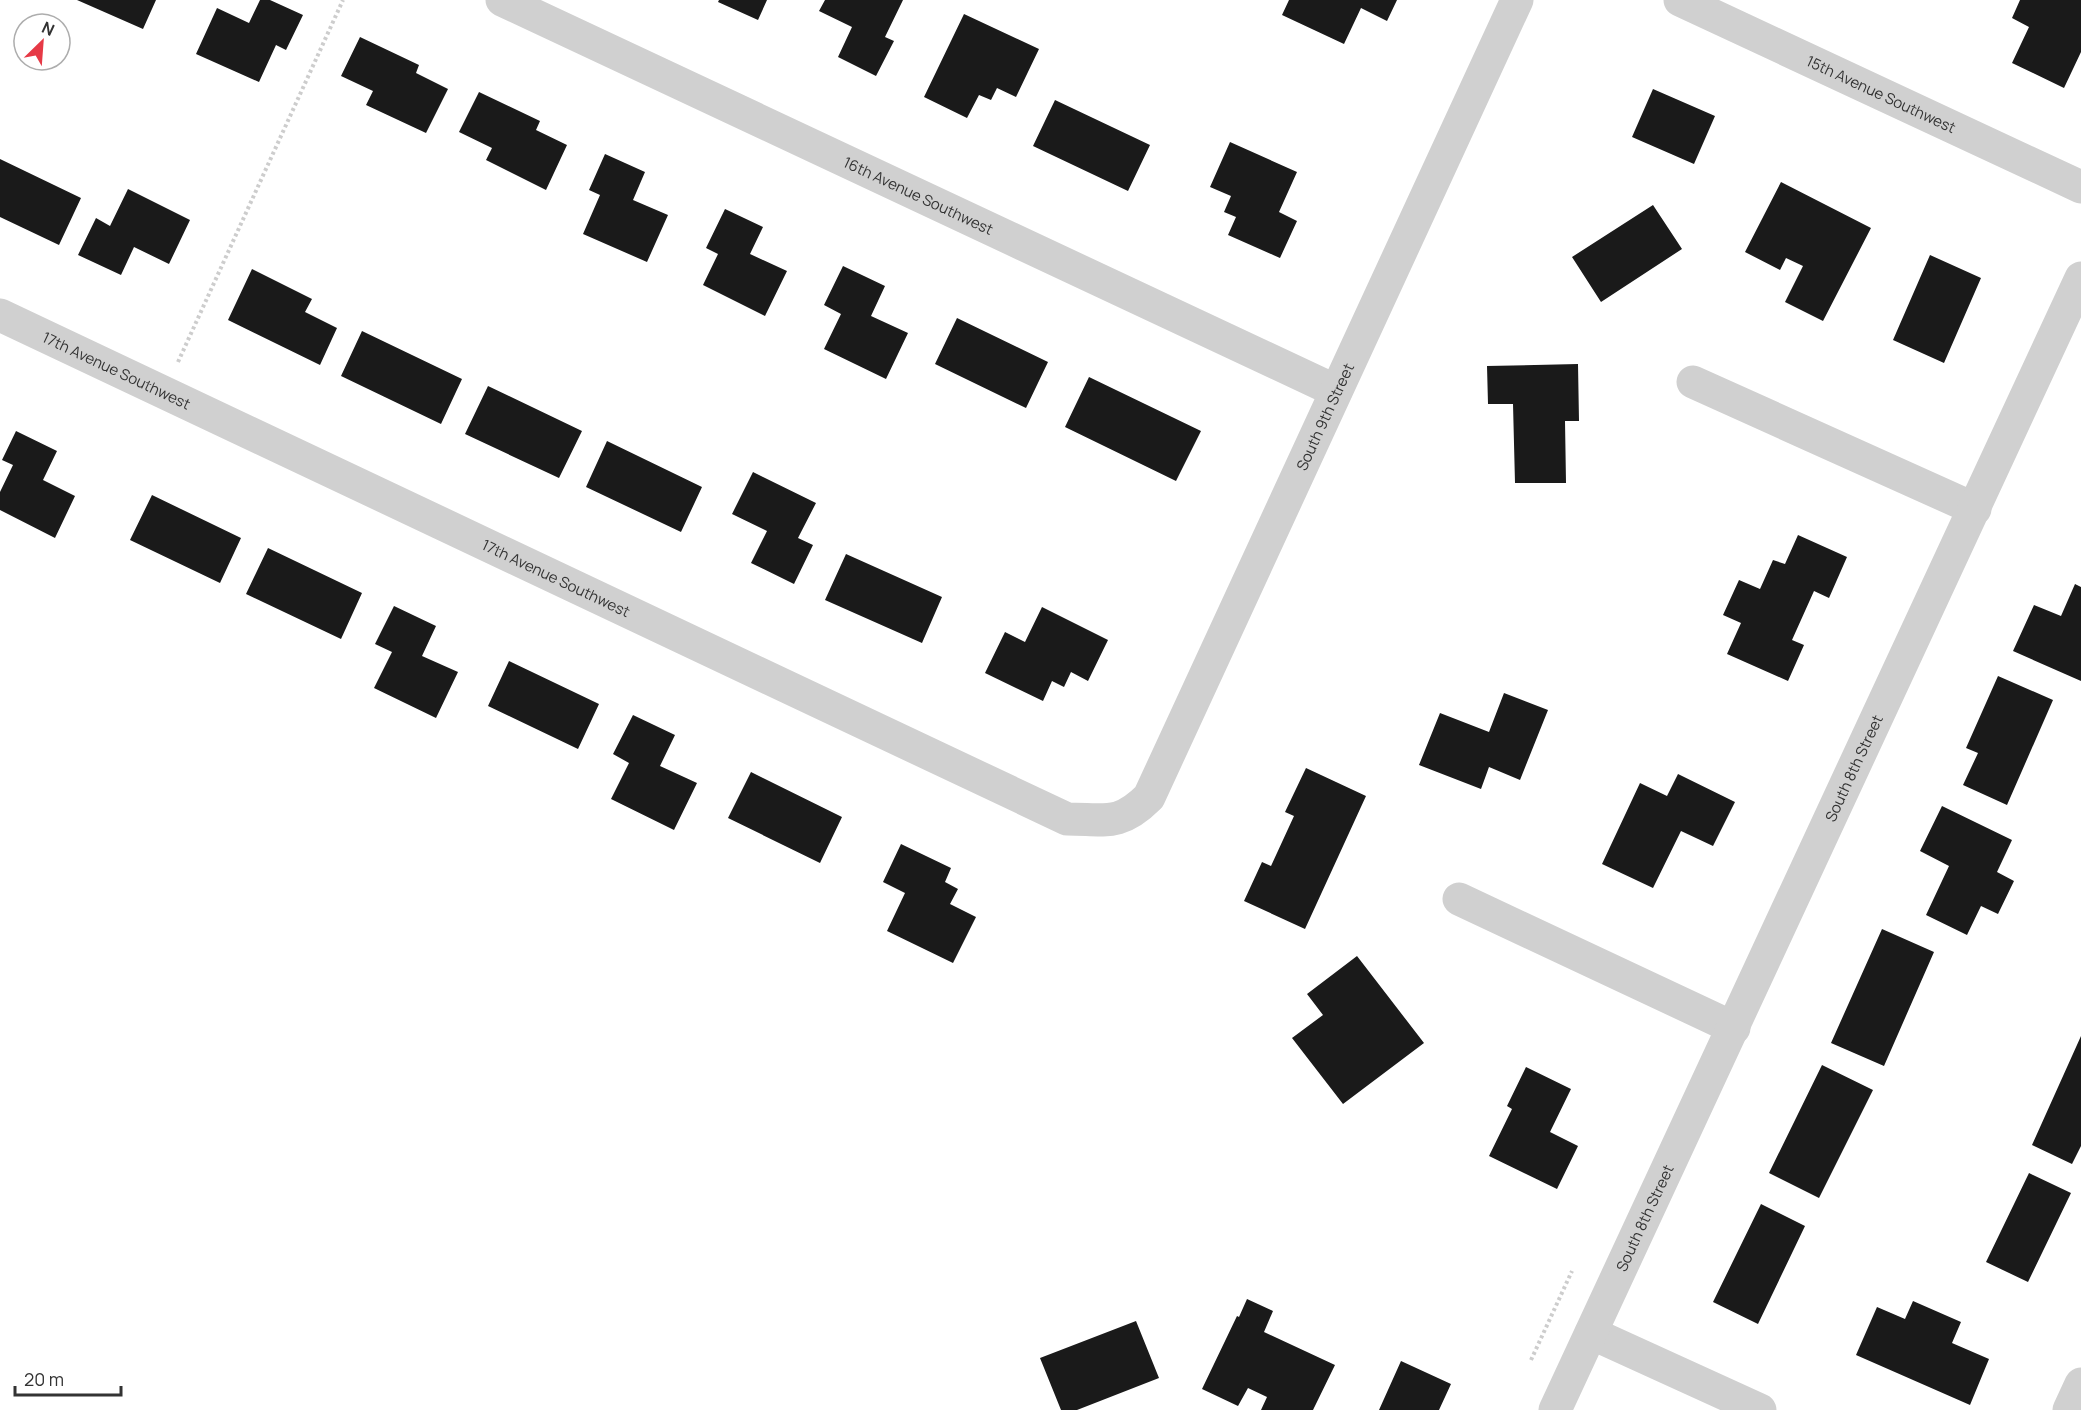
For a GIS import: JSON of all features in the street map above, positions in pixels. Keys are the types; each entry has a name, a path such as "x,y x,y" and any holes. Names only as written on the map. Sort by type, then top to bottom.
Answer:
{"street":[{"name":"16th Avenue Southwest","path":"502,0 1336,391"},
{"name":"South 9th Street","path":"1116,820 1135,811 1149,797 1517,0"},
{"name":"15th Avenue Southwest","path":"1680,0 2081,188"},
{"name":"South 8th Street","path":"1555,1410 2081,278"},
{"name":"17th Avenue Southwest","path":"0,315 1067,819 1116,820"},
{"path":"1694,382 1974,509"},
{"path":"1459,899 1734,1028"},
{"path":"1591,1333 1760,1410"},
{"path":"2069,1410 2081,1384"}],"path":[{"path":"164,393 344,0"},
{"path":"1531,1360 1572,1271"}],"building":[{"path":"77,0 156,0 143,29"},
{"path":"260,0 270,0 303,15 286,50 276,45 259,82 196,54 217,8 249,23"},
{"path":"719,0 767,0 758,20 718,2"},
{"path":"825,0 903,0 885,37 894,41 876,76 838,57 852,27 819,11"},
{"path":"1289,0 1397,0 1387,21 1361,8 1344,44 1282,15"},
{"path":"2020,0 2081,0 2081,52 2064,88 2012,63 2029,27 2012,18"},
{"path":"964,14 1039,49 1016,97 997,88 991,100 979,95 967,118 924,97"},
{"path":"360,37 419,65 416,73 448,89 426,133 366,105 373,91 341,76"},
{"path":"1653,89 1715,116 1694,164 1632,137"},
{"path":"479,92 540,121 536,130 567,145 546,190 486,160 492,148 459,132"},
{"path":"1055,100 1150,145 1128,191 1033,146"},
{"path":"1230,142 1297,172 1279,212 1297,221 1280,258 1228,235 1236,217 1224,212 1231,196 1210,187"},
{"path":"605,154 645,172 633,200 668,215 647,262 583,234 600,195 589,190"},
{"path":"0,159 81,198 59,245 0,217"},
{"path":"1781,182 1871,228 1823,321 1785,302 1803,266 1786,258 1780,270 1745,252"},
{"path":"128,189 190,220 169,264 134,247 121,275 78,255 96,218 110,226"},
{"path":"1653,205 1682,249 1601,302 1572,257"},
{"path":"725,209 763,227 750,254 787,271 765,316 703,285 718,254 706,248"},
{"path":"1930,255 1981,278 1944,363 1893,340"},
{"path":"843,266 885,286 871,316 908,333 886,379 824,349 841,314 824,305"},
{"path":"252,269 312,299 305,312 337,328 320,365 228,320"},
{"path":"957,318 1048,362 1026,408 935,364"},
{"path":"362,331 462,379 441,424 341,376"},
{"path":"1578,364 1579,421 1565,421 1566,483 1515,483 1513,404 1488,404 1487,366"},
{"path":"1089,377 1201,431 1176,481 1065,427"},
{"path":"488,386 582,431 559,478 465,434"},
{"path":"16,431 57,451 43,480 75,496 55,538 0,510 0,492 13,465 2,460"},
{"path":"607,441 702,487 681,532 586,487"},
{"path":"753,472 816,503 798,538 813,545 794,584 751,563 767,531 732,514"},
{"path":"152,495 241,538 220,583 130,540"},
{"path":"1798,535 1847,557 1829,598 1814,591 1792,640 1804,645 1788,681 1727,654 1741,623 1723,615 1739,580 1760,589 1773,560 1785,564"},
{"path":"268,548 362,593 341,639 246,594"},
{"path":"846,554 942,597 922,643 825,600"},
{"path":"2075,584 2081,587 2081,681 2013,651 2034,605 2061,616"},
{"path":"394,606 436,626 422,656 458,672 436,718 374,688 392,652 375,644"},
{"path":"1042,607 1108,640 1088,681 1071,672 1064,687 1052,681 1043,701 985,673 1005,632 1025,642"},
{"path":"509,661 599,704 578,749 488,706"},
{"path":"1998,676 2053,700 2007,805 1963,785 1978,753 1966,748"},
{"path":"1504,693 1548,710 1520,780 1489,767 1481,789 1419,765 1440,713 1489,732"},
{"path":"633,715 675,735 660,766 697,783 674,830 611,799 629,763 613,754"},
{"path":"1306,768 1366,796 1305,929 1244,901 1262,862 1271,866 1294,816 1285,812"},
{"path":"751,772 842,817 820,863 728,818"},
{"path":"1678,774 1735,802 1713,846 1681,831 1653,888 1602,864 1640,783 1667,796"},
{"path":"1942,806 2012,840 1997,872 2014,881 1998,914 1981,906 1967,935 1926,915 1949,866 1920,851"},
{"path":"901,844 951,868 945,882 958,889 950,904 976,917 953,963 887,931 905,893 883,882"},
{"path":"1882,929 1934,952 1884,1066 1831,1043"},
{"path":"1357,956 1424,1043 1343,1104 1292,1038 1323,1015 1307,994"},
{"path":"2081,1036 2081,1146 2072,1164 2032,1145"},
{"path":"1822,1065 1873,1090 1819,1198 1769,1173"},
{"path":"1526,1067 1571,1089 1550,1132 1578,1146 1557,1189 1489,1156 1512,1109 1507,1106"},
{"path":"2029,1173 2071,1193 2028,1282 1986,1262"},
{"path":"1761,1204 1805,1226 1758,1324 1713,1302"},
{"path":"1247,1299 1273,1311 1264,1332 1335,1365 1313,1410 1261,1410 1267,1397 1248,1388 1238,1406 1202,1389"},
{"path":"1913,1301 1961,1322 1952,1343 1989,1359 1970,1405 1856,1355 1877,1307 1905,1319"},
{"path":"1136,1321 1159,1378 1077,1410 1061,1410 1040,1358"},
{"path":"1401,1361 1451,1384 1439,1410 1379,1410"}]}
